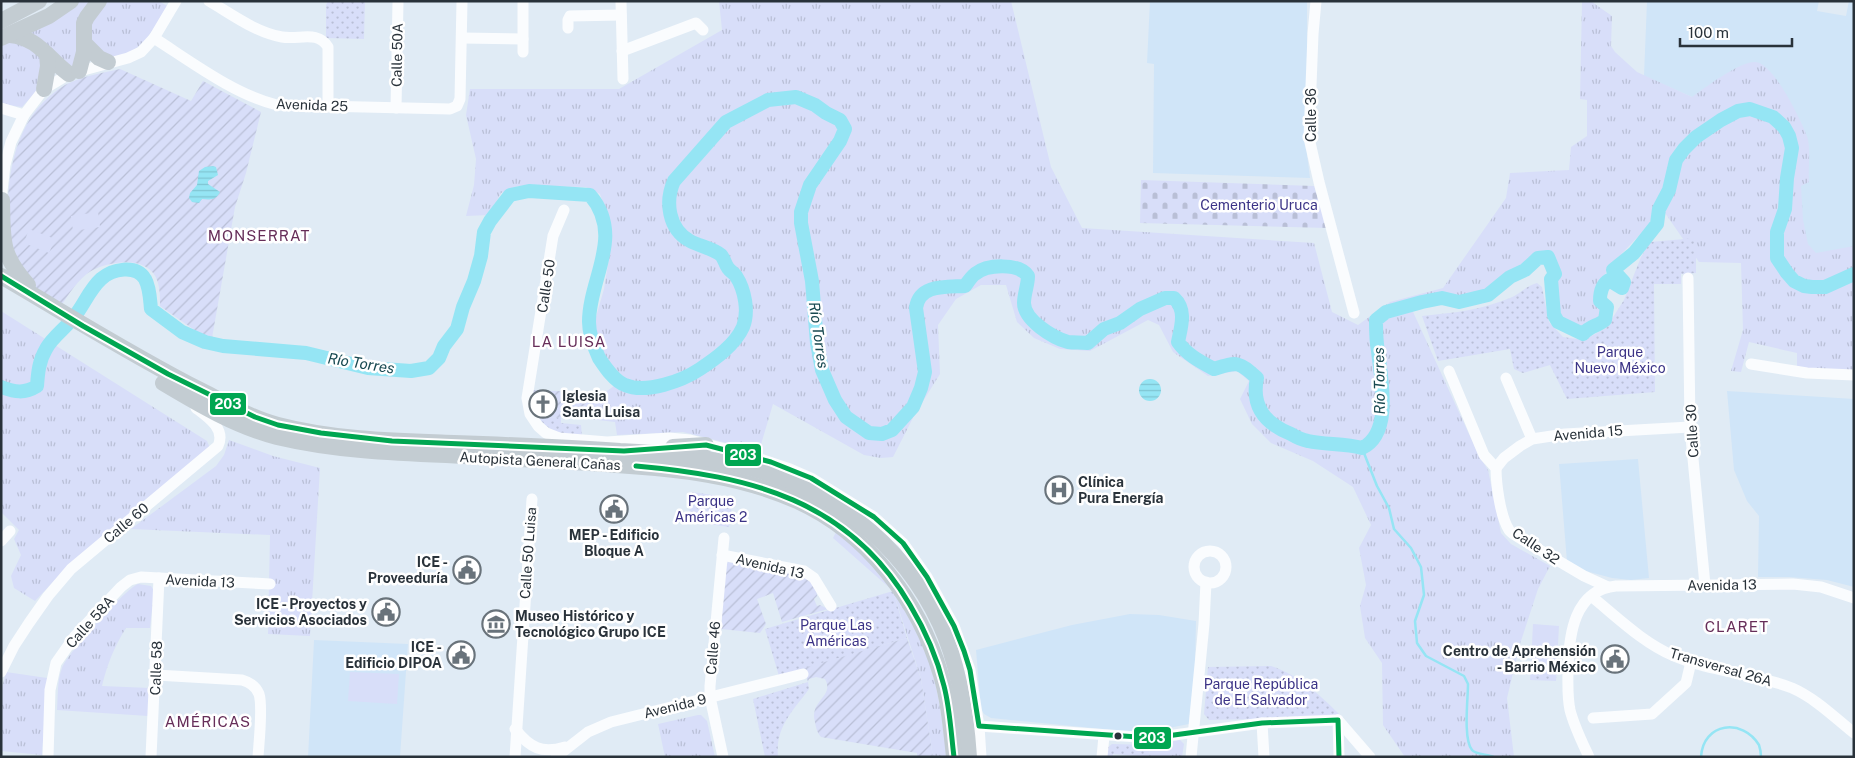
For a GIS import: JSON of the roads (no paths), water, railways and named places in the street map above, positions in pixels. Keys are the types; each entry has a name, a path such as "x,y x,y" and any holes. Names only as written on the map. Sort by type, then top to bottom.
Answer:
{"highway":[{"path":"1,21 39,1"},
{"path":"6,37 49,16 71,1"},
{"path":"6,37 20,36 30,40 74,72 84,52 84,23 99,1"},
{"path":"84,43 92,52 108,62"},
{"path":"44,89 48,66 47,54"},
{"path":"2,202 3,235 7,259 14,272 44,305"},
{"name":"Autopista General Cañas","path":"1,276 174,390 231,420 276,437 320,445 394,453 679,469 749,484 796,500 829,518 851,535 877,560 899,588 918,618 933,650 946,695 954,757"},
{"name":"Autopista General Cañas","path":"1,288 44,305"},
{"name":"Autopista General Cañas","path":"81,330 255,417 278,425 321,434 392,441 624,451 708,459 773,474 806,488 859,520 890,548 908,569 925,594 941,625 955,667 961,692 969,757"},
{"path":"624,451 706,445"}],"street":[{"path":"2,202 5,166 11,142 24,115 44,89 74,72 128,58 141,52 154,38 176,1"},
{"path":"209,1 262,32 285,38 318,37 324,40 328,47 328,106"},
{"name":"Calle 50A","path":"396,108 398,1"},
{"path":"462,1 462,38 523,39"},
{"path":"523,1 523,52"},
{"path":"621,1 623,79"},
{"name":"Calle 36","path":"1316,1 1313,34 1310,138 1322,192 1354,313"},
{"path":"568,28 570,16 621,15"},
{"path":"622,51 696,23 703,30"},
{"name":"Avenida 25","path":"154,38 259,101 277,105 450,109 458,106 460,99 462,38"},
{"path":"1,108 24,115"},
{"name":"Calle 50","path":"564,210 553,236 528,398 530,414 538,426 546,433 559,438 607,442 680,438 706,445"},
{"name":"Calle 30","path":"1688,278 1690,427 1706,584"},
{"path":"1751,364 1807,373 1854,375"},
{"name":"Calle 32","path":"1449,371 1484,455 1496,468 1496,478 1504,517 1510,530 1518,537 1584,576 1608,587"},
{"path":"1506,378 1532,439"},
{"name":"Calle 60","path":"1,672 14,646 29,623 48,596 71,569 218,446 220,435 217,427 174,390"},
{"name":"Avenida 15","path":"1496,468 1504,458 1532,439 1564,434 1690,427"},
{"path":"706,445 745,454 780,465 811,478 874,517 902,543 936,591 954,626 964,651 970,670 979,726 981,757"},
{"name":"Calle 50 Luisa","path":"515,757 515,729 532,500"},
{"path":"1,541 10,531"},
{"name":"Calle 46","path":"723,757 710,697 710,686 724,538"},
{"name":"Avenida 13","path":"722,555 804,571 814,578 831,606"},
{"name":"Avenida 13","path":"130,580 159,578 270,584"},
{"name":"Calle 58","path":"151,757 159,578"},
{"name":"Calle 58A","path":"48,757 50,690 56,663 75,636 121,587 130,580"},
{"path":"1191,757 1204,624 1206,582"},
{"name":"Avenida 13","path":"1591,596 1608,587 1706,584 1808,585 1821,587 1854,598"},
{"path":"1589,757 1572,718 1568,684 1569,648 1572,628 1583,605 1591,596"},
{"name":"Transversal 26A","path":"1591,596 1655,647 1691,662 1793,689 1815,701 1854,733"},
{"path":"1593,718 1652,714 1686,683 1691,662"},
{"name":"Avenida 9","path":"556,757 588,732 612,722 803,674"},
{"path":"156,675 242,680 250,683 256,688 260,700 258,757"},
{"path":"979,726 1152,738 1262,723 1338,720"},
{"path":"1338,720 1366,752"},
{"path":"1338,720 1339,756"},
{"path":"1262,723 1264,757"},
{"path":"515,729 525,741 541,750 550,751 569,746"},
{"path":"1102,757 1104,736"},
{"path":"1339,756 1342,750 1352,746 1366,752"}],"water":[{"path":"205,167 216,167 218,175 208,181 208,184 220,192 217,197 212,199 202,199 199,203 192,202 189,198 190,193 197,185 199,171"},
{"path":"1150,379 1158,382 1161,390 1158,398 1150,401 1142,398 1139,390 1142,382"}],"waterway":[{"name":"Río Torres","path":"1,387 19,391 37,386 40,362 49,345 74,317 101,279 111,273 124,270 136,271 145,279 149,290 151,309 182,332 205,342 223,346 306,353 368,368 411,371 429,368 439,358 444,346 457,329 481,256 484,232 490,221 510,195 529,191 590,195 600,210 605,226 603,257 590,306 589,322 592,340 599,358 614,377 625,385 643,388 674,382 700,369 730,346 743,327 746,315 744,294 735,275 728,268 721,255 690,241 683,236 673,222 669,206 674,181 726,122 768,100 796,97 815,105 840,120 845,129 840,141 810,185 801,212 801,223 812,281 817,343 822,370 835,400 846,417 869,433 882,434 892,430 913,407 921,388 925,372 916,308 918,300 922,295 934,288 965,286 980,271 1003,266 1018,269 1028,276 1024,303 1025,309 1034,322 1055,337 1068,342 1088,343 1104,329 1120,323 1140,309 1165,298 1174,298 1182,313 1178,342 1194,358 1214,369 1238,364 1257,378 1256,398 1262,413 1274,425 1306,441 1362,448 1372,441 1378,430 1383,404 1376,340 1376,320 1386,312 1422,302 1442,298 1459,302 1488,295 1510,277 1525,270 1538,258 1548,257 1555,274 1551,279 1554,315 1558,322 1583,334 1588,329 1605,320 1607,307 1600,301 1603,286 1609,280 1622,288 1624,282 1613,270 1634,253 1657,224 1659,209 1669,190 1676,160 1684,149 1696,137 1721,120 1738,111 1750,109 1773,117 1784,127 1792,148 1787,178 1785,209 1777,232 1777,258 1794,281 1804,286 1825,287 1854,274"},
{"path":"1362,448 1377,486 1389,508 1394,529 1411,548 1421,567 1424,595 1415,621 1417,643 1426,656 1464,676 1468,684 1467,728 1469,745 1474,752 1494,757"},
{"path":"1701,757 1703,745 1709,737 1716,731 1725,728 1734,728 1752,736 1759,745 1761,757"}],"place":[{"name":"Iglesia Santa Luisa","path":"543,404"},
{"name":"Clínica Pura Energía","path":"1059,490"},
{"name":"MEP - Edificio Bloque A","path":"614,509"},
{"name":"ICE - Proveeduría","path":"467,570"},
{"name":"ICE - Proyectos y Servicios Asociados","path":"386,612"},
{"name":"Museo Histórico y Tecnológico Grupo ICE","path":"496,624"},
{"name":"ICE - Edificio DIPOA","path":"461,655"},
{"name":"Centro de Aprehensión - Barrio México","path":"1615,659"}],"district":[{"name":"MONSERRAT","path":"259,235"},
{"name":"LA LUISA","path":"569,341"},
{"name":"CLARET","path":"1737,626"},
{"name":"AMÉRICAS","path":"208,721"}],"park label":[{"name":"Cementerio Uruca","path":"1259,205"},
{"name":"Parque Nuevo México","path":"1620,360"},
{"name":"Parque Américas 2","path":"711,510"},
{"name":"Parque Las Américas","path":"836,634"},
{"name":"Parque República de El Salvador","path":"1261,692"}]}
